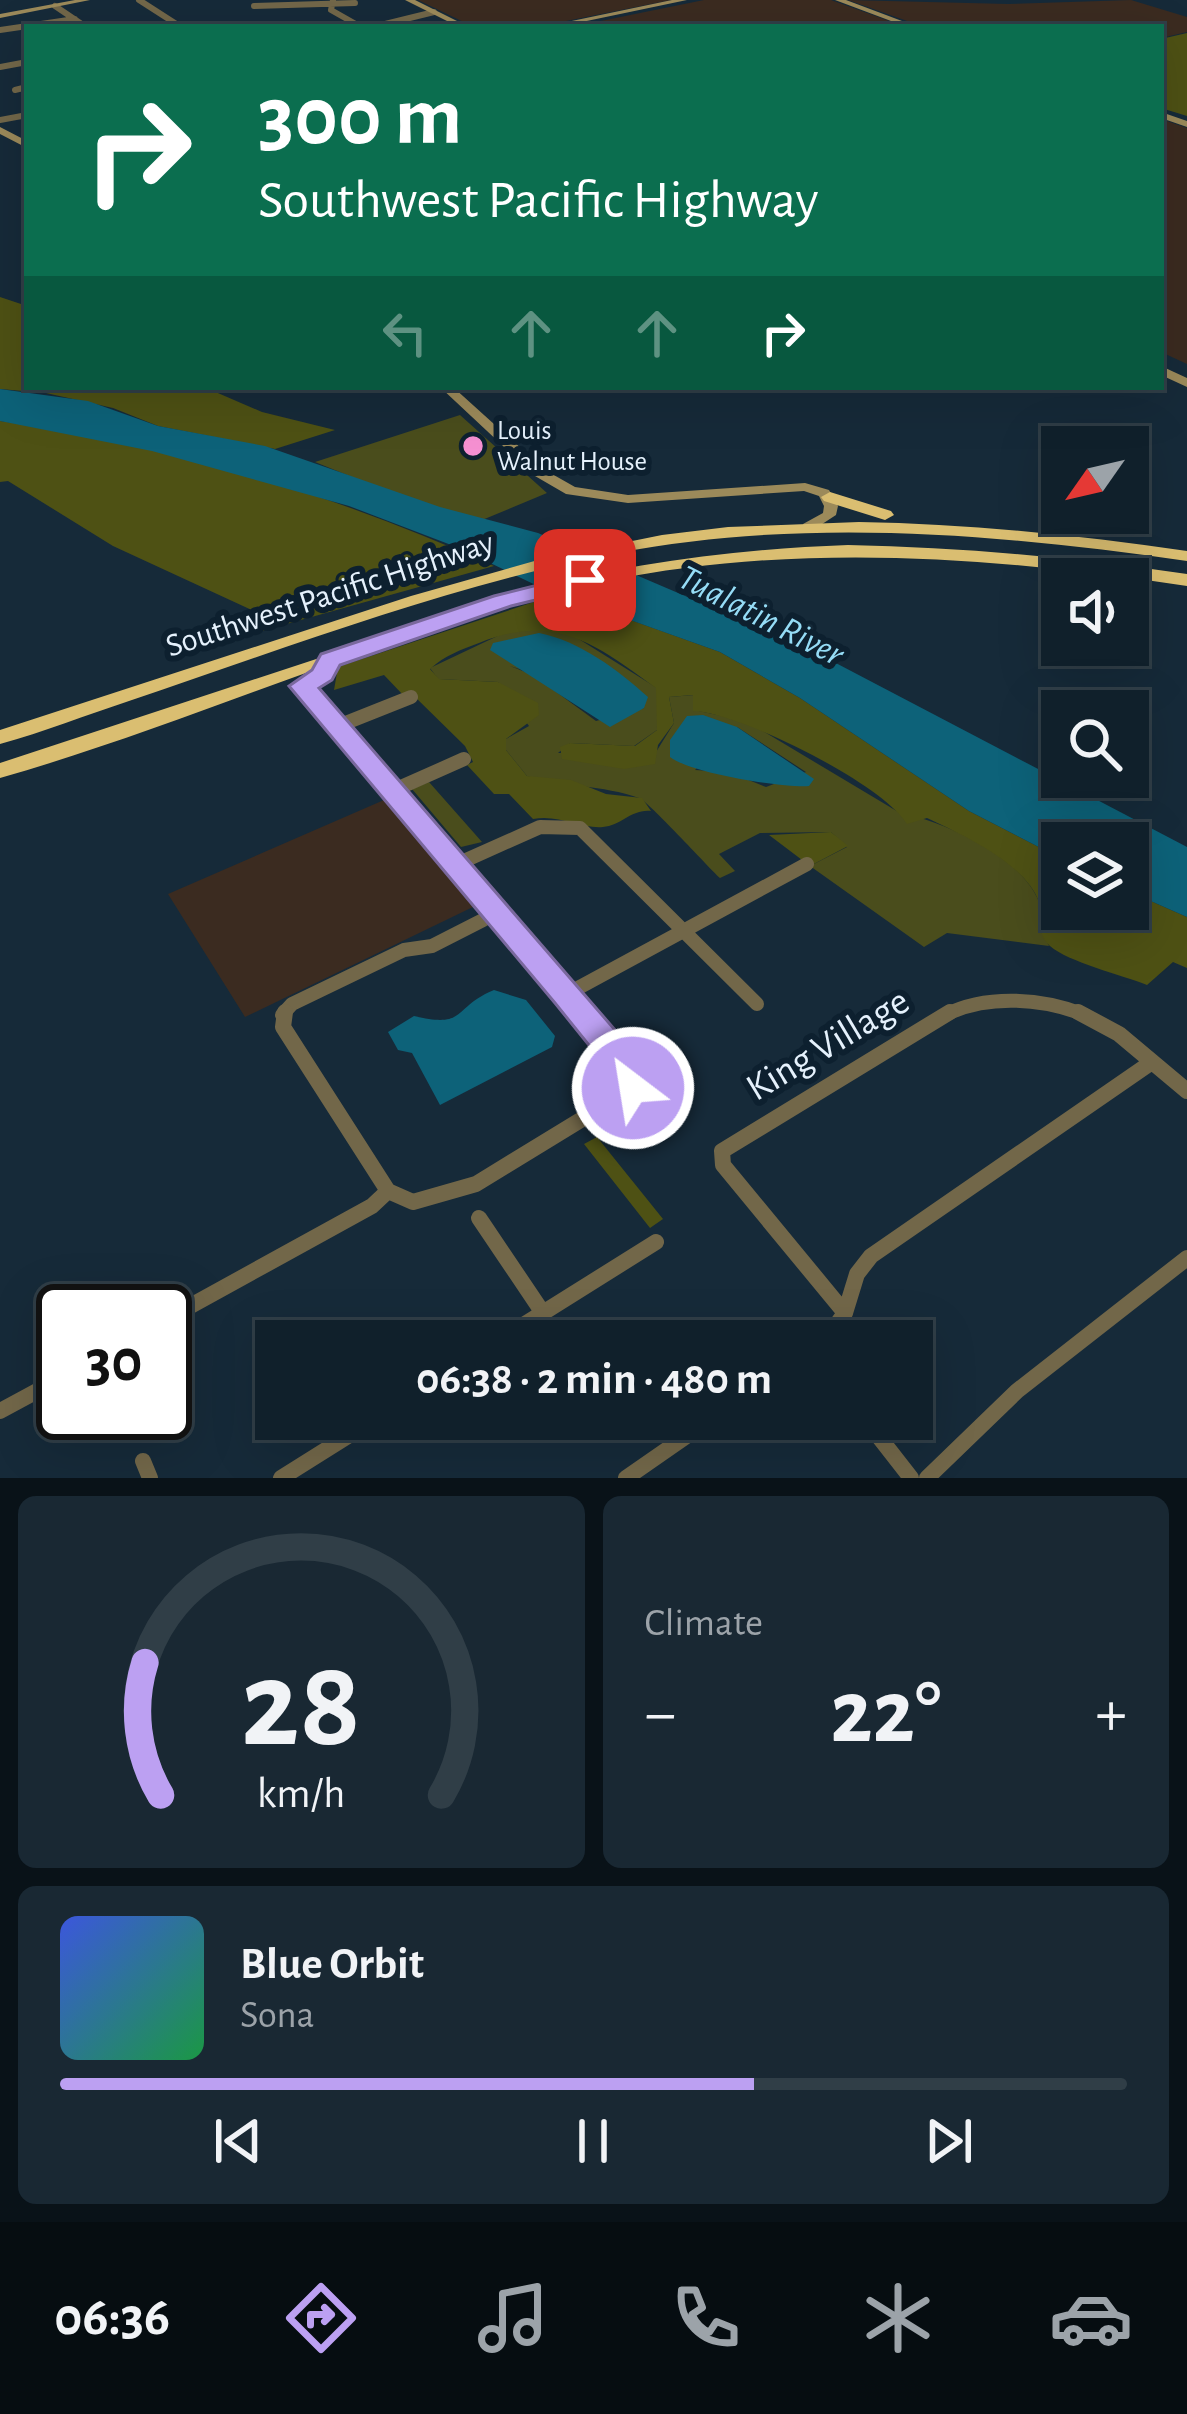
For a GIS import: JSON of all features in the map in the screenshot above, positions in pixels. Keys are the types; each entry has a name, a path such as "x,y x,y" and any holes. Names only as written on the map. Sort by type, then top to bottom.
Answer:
{"highway":[{"path":"830,497 865,513 985,524 1028,535"},
{"name":"Southwest Pacific Highway","path":"0,737 433,595 534,566 661,541 808,527 953,529 1187,556"},
{"path":"935,550 935,536 953,529"},
{"name":"Southwest Pacific Highway","path":"0,771 462,615 585,580 722,558 844,549 1048,559 1187,580"}],"street":[{"path":"0,16 83,0"},
{"path":"139,0 176,24"},
{"path":"409,0 459,24"},
{"path":"562,24 683,0"},
{"path":"839,0 906,24"},
{"path":"332,1 332,10 356,24"},
{"path":"254,6 355,3"},
{"path":"56,6 82,24"},
{"path":"385,24 434,12"},
{"path":"41,24 75,19"},
{"path":"14,90 24,88"},
{"path":"449,390 540,473 572,491 628,499 796,486 830,497 829,514 808,527"},
{"path":"330,660 323,675 302,686 567,994 629,1070 633,1088 476,1184 413,1202 388,1191 284,1027 282,1015 292,1004 404,950 433,946 483,920"},
{"path":"338,726 411,697"},
{"path":"392,790 464,759"},
{"path":"455,865 540,826 580,828 757,1004"},
{"path":"567,994 807,864"},
{"name":"King Village","path":"845,1313 723,1165 722,1151 951,1011 975,1004 1053,1004 1119,1034 1187,1091"},
{"path":"840,1320 857,1274 872,1256 1152,1061"},
{"path":"192,1305 372,1206 388,1191"},
{"path":"479,1217 543,1312"},
{"path":"531,1320 656,1242"},
{"path":"927,1478 1017,1391 1187,1258"},
{"path":"0,1412 36,1392"},
{"path":"280,1478 340,1440"},
{"path":"626,1478 681,1440"},
{"path":"881,1440 911,1478"}],"shaded area":[{"path":"418,0 671,0 551,24 468,24"},
{"path":"704,0 831,0 898,24 586,24"},
{"path":"848,0 1008,4 1131,0 1187,17 1187,32 1164,37 1164,24 916,24"},
{"path":"1187,33 1187,116 1164,109 1164,38"},
{"path":"1164,120 1187,128 1187,364 1164,353"},
{"path":"0,297 24,305 24,390 211,390 262,412 335,430 275,449 158,426 113,408 46,393 0,389"},
{"path":"0,421 127,444 253,476 375,517 494,566 258,632 256,612 113,546 8,481 0,482"},
{"path":"558,594 720,652 800,698 969,811 1041,848 1041,925 1032,888 974,841 927,818 907,824 870,790 808,753 742,723 693,711 693,695 669,697 674,723 658,745 655,764 624,769 562,759 560,747 570,743 635,746 657,730 656,688 574,637 553,632 506,634 453,653 430,669 439,679 498,682 538,703 539,715 506,739 506,750 527,776 571,780 606,794 642,798 651,811 609,826 533,819 509,794 494,794 467,765 473,762 465,746 412,694 404,696 384,675 334,690 338,667"},
{"path":"384,800 473,907 245,1017 168,894"},
{"path":"831,832 848,846 810,866 769,835"},
{"path":"1149,900 1187,917 1187,968 1173,962 1147,985 1058,952 1042,930 1149,930"},
{"path":"597,1137 663,1219 650,1228 584,1144"}],"green space":[{"path":"460,415 547,493 470,525 315,462"},
{"path":"566,631 657,688 657,730 634,746 570,743 558,753 656,752 674,723 669,697 694,695 694,710 746,721 900,813 959,833 999,856 1030,886 1039,902 1041,930 1049,946 947,933 924,947 810,866 847,847 831,832 760,833 719,854 735,871 720,878 639,798 527,776 506,750 506,739 529,726 498,682 438,679 430,668 506,632","holes":["510,666 644,708 596,721 533,675","737,727 806,772 766,787 729,772 695,770"]},
{"path":"429,782 482,842 461,847 412,789"}],"water":[{"name":"Tualatin River","path":"0,389 88,401 158,426 265,446 440,507 538,533 811,650 1041,771 1041,798 1093,798 1139,822 1041,822 1041,848 969,811 800,698 720,652 546,590 459,548 349,506 152,451 0,421"},
{"path":"539,633 584,650 611,667 648,697 644,708 610,727 490,650 493,643"},
{"path":"703,715 737,727 814,779 809,786 758,782 696,769 670,757 670,740 687,716"},
{"name":"Tualatin River","path":"1149,827 1187,847 1187,917 1149,900"},
{"path":"494,990 526,1000 555,1036 552,1047 440,1105 412,1053 398,1050 388,1032 414,1016 452,1018"}],"place":[{"name":"Louis Walnut House","path":"473,446"}],"route":[{"path":"585,580 503,601 330,660 323,675 302,686 567,994 629,1070 633,1088"}]}
